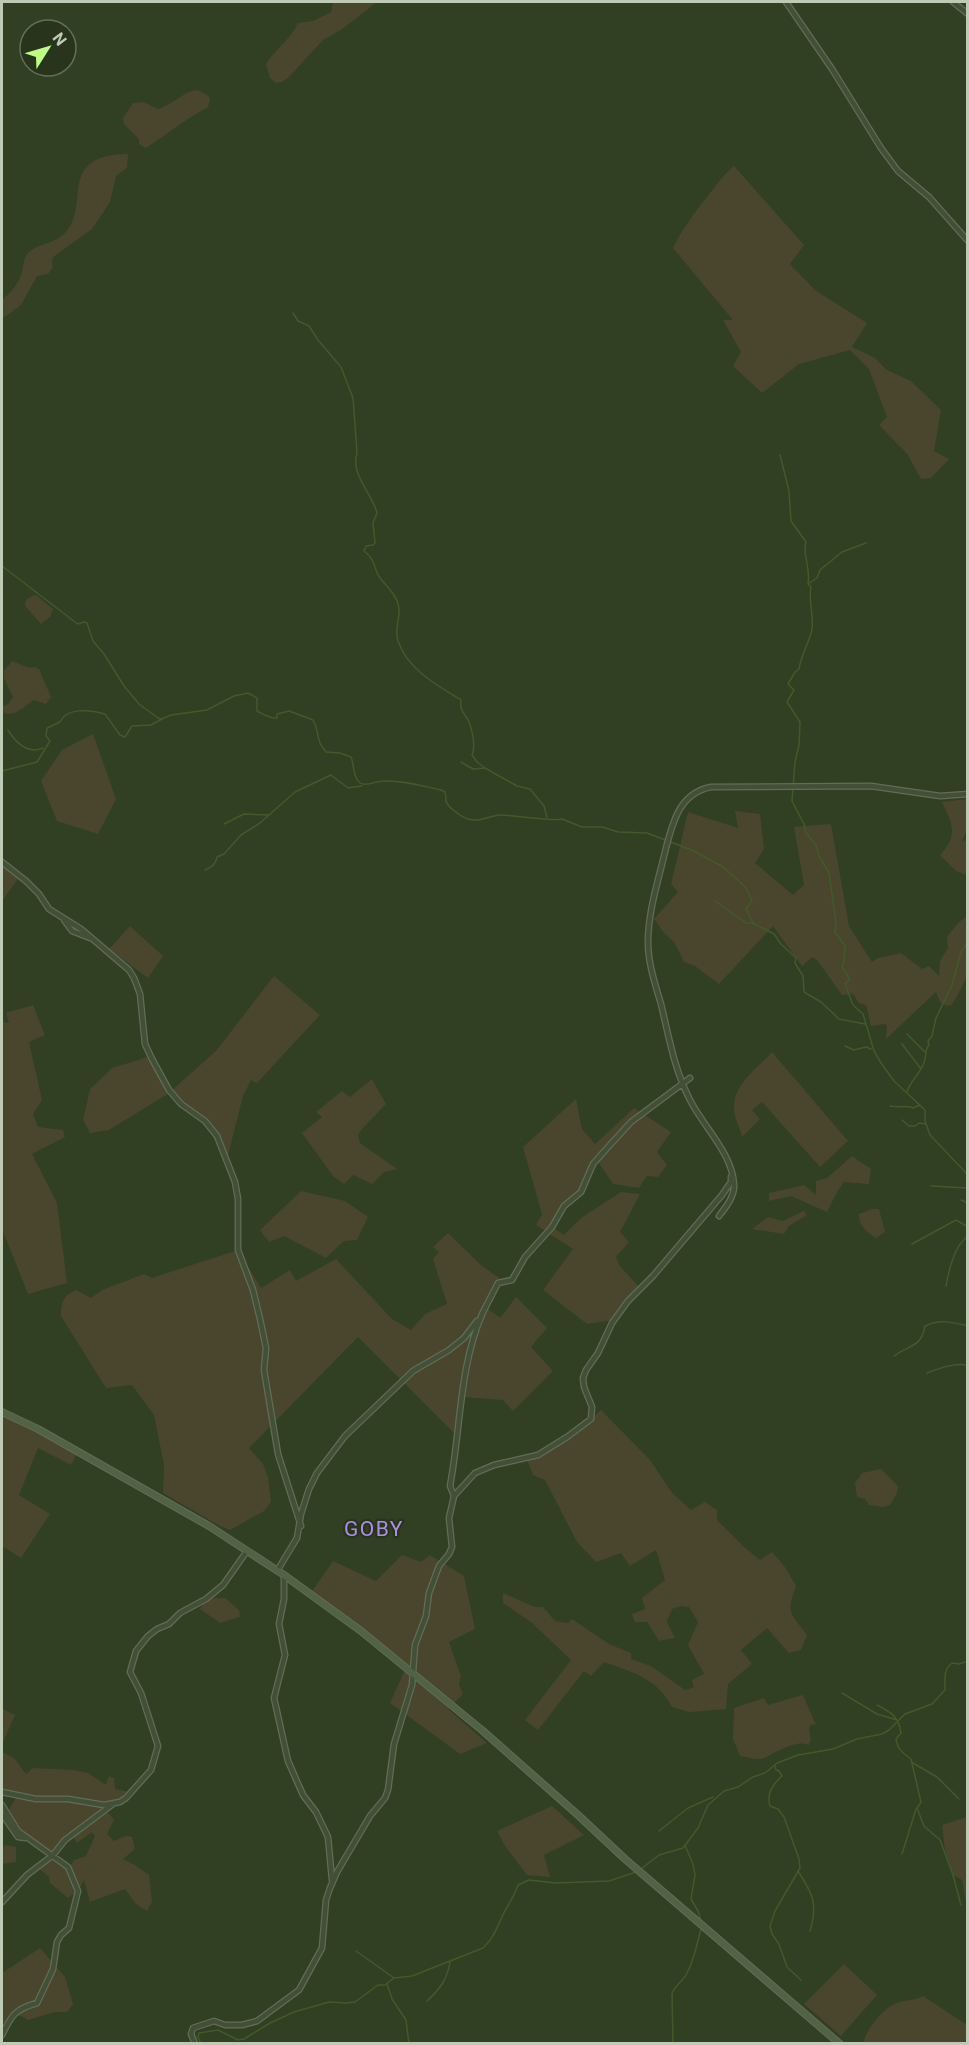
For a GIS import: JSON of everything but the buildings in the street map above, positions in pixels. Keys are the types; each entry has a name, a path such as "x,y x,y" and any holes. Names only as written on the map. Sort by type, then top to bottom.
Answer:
{"main road":[{"path":"2,1412 38,1429 167,1501 277,1570 361,1631 483,1731 641,1873 840,2043"}],"street":[{"path":"786,2 898,171 929,197 968,241"},
{"path":"953,2 968,14"},
{"path":"719,1216 727,1207 734,1184 726,1159 700,1119 683,1085 669,1046 651,967 648,943 652,908 671,827 681,806 687,798 704,788 879,786 940,796 968,794"},
{"path":"2,862 39,894 49,909 93,939 129,970 134,978 143,1007 145,1044 152,1059 169,1090 181,1104 205,1121 217,1136 235,1182 238,1199 238,1250 256,1300 266,1348 264,1370 278,1454 301,1526"},
{"path":"454,1496 450,1486 460,1407 473,1339 483,1312 498,1283 512,1280 525,1257 552,1227 564,1206 581,1192 593,1164 631,1122 690,1078"},
{"path":"195,2043 191,2034 193,2028 214,2021 225,2025 252,2023 283,2004 299,1990 322,1947 326,1900 332,1883 370,1816 385,1798 388,1790 391,1758 412,1685 415,1645 426,1616 429,1593 439,1566 451,1551 449,1518 454,1496 475,1473 494,1465 538,1455 591,1419 592,1407 583,1378 612,1323 628,1300 653,1276 722,1195 731,1182 731,1173"},
{"path":"277,1570 297,1538 301,1526 301,1514 317,1473 345,1436 413,1371 449,1350 464,1338 483,1312"},
{"path":"2,1902 27,1875 53,1855 65,1840 114,1804 126,1798 145,1779 156,1759 158,1746 141,1693 130,1672 136,1651 157,1629 206,1599 223,1585 247,1551"},
{"path":"284,1575 284,1599 279,1624 285,1659 274,1698 288,1761 303,1795 323,1822 328,1837 332,1883"},
{"path":"2,1792 36,1799 68,1798 104,1805 114,1804"},
{"path":"2,1805 18,1831 69,1867 78,1891 69,1928 57,1942 53,1969 37,2004 20,2008 6,2023 2,2035"},
{"path":"2,1814 18,1837 29,1839"}],"shaded area":[{"path":"333,2 377,2 341,30 323,40 289,77 276,83 270,78 266,64 270,58 298,23 313,21 331,12"},
{"path":"198,90 210,99 208,107 146,148 139,144 139,139 124,124 123,118 133,103 143,102 158,109"},
{"path":"128,154 127,168 116,176 110,202 92,229 53,257 53,267 48,274 37,276 21,305 2,319 2,300 17,283 28,253 60,237 70,226 75,213 83,172 94,161 101,158"},
{"path":"734,166 804,245 790,264 815,290 867,323 852,347 875,358 887,370 911,381 941,410 934,451 949,459 931,478 921,479 908,455 879,425 887,417 869,369 850,350 799,364 762,393 733,366 741,352 723,320 733,320 673,248 697,209 723,176"},
{"path":"36,595 53,609 50,617 41,624 25,606 28,598"},
{"path":"12,661 29,668 39,669 51,697 46,704 34,700 12,714 4,713 2,707 8,704 13,697 4,678 4,671"},
{"path":"93,734 116,799 98,834 57,821 41,781 62,750"},
{"path":"967,799 967,830 962,841 967,840 967,875 956,871 940,855 950,842 952,835 949,816 942,802"},
{"path":"735,811 760,814 764,849 755,863 793,895 804,885 794,827 831,824 849,926 872,962 878,958 901,953 922,969 929,966 939,976 940,961 948,948 947,937 967,916 967,977 952,1005 947,1006 940,1002 936,992 886,1039 887,1027 885,1024 871,1026 866,1005 859,1003 853,994 842,995 817,960 812,957 802,966 773,926 719,984 695,966 684,962 674,942 654,919 678,892 671,884 688,812 738,828"},
{"path":"2,862 20,876 2,901"},
{"path":"130,926 163,956 148,978 109,949"},
{"path":"274,976 320,1015 257,1083 251,1080 243,1096 227,1159 212,1128 192,1114 171,1092 109,1130 90,1133 83,1120 90,1089 112,1068 151,1056 171,1091 216,1051"},
{"path":"33,1005 45,1035 29,1042 42,1100 33,1114 38,1127 63,1130 65,1137 32,1154 57,1203 67,1283 28,1294 2,1229 2,1021 9,1022 6,1013"},
{"path":"772,1052 848,1141 820,1167 762,1102 752,1110 760,1119 742,1137 734,1112 737,1092"},
{"path":"372,1079 386,1104 361,1130 358,1135 360,1143 397,1169 384,1172 372,1184 353,1175 344,1184 333,1176 302,1133 322,1117 316,1112 342,1091 350,1097"},
{"path":"576,1099 582,1129 595,1144 634,1108 671,1132 657,1152 667,1165 658,1177 647,1176 639,1188 613,1184 597,1160 581,1192 570,1200 552,1227 564,1235 581,1218 621,1192 640,1194 620,1232 629,1242 616,1257 619,1265 641,1289 614,1320 587,1324 543,1290 573,1249 536,1225 542,1214 523,1147"},
{"path":"852,1156 871,1169 869,1184 844,1182 827,1212 791,1196 769,1201 769,1193 804,1185 816,1195 816,1181 827,1178"},
{"path":"301,1191 345,1201 368,1217 357,1240 344,1241 326,1258 284,1236 269,1242 260,1230"},
{"path":"879,1209 885,1232 876,1238 864,1228 859,1218 859,1214"},
{"path":"804,1211 807,1215 789,1226 784,1234 752,1229 768,1217 783,1221"},
{"path":"448,1233 482,1266 505,1282 498,1284 486,1307 500,1318 516,1297 547,1328 531,1347 553,1371 513,1411 503,1400 462,1397 456,1435 358,1337 249,1448 263,1464 268,1477 271,1502 264,1511 230,1530 163,1493 164,1465 154,1415 132,1385 106,1388 61,1316 64,1300 76,1290 91,1298 102,1290 144,1274 152,1278 238,1250 261,1288 290,1270 296,1281 336,1259 392,1319 411,1330 425,1314 447,1304 433,1259 439,1252 433,1247"},
{"path":"601,1410 650,1460 672,1493 691,1510 705,1502 717,1510 717,1520 760,1560 772,1552 785,1567 796,1586 791,1602 791,1612 807,1635 801,1650 789,1653 767,1628 741,1650 752,1664 728,1684 726,1709 689,1712 672,1707 659,1689 643,1677 604,1662 591,1676 584,1671 538,1730 525,1720 571,1660 532,1623 503,1603 503,1593 535,1607 543,1607 555,1621 568,1623 572,1619 609,1644 631,1653 631,1659 651,1666 685,1690 694,1687 692,1680 704,1674 688,1645 698,1622 689,1607 681,1606 672,1609 667,1622 675,1638 659,1641 647,1622 635,1622 632,1614 645,1609 642,1598 665,1580 656,1550 630,1566 621,1553 596,1562 577,1542 545,1480 533,1475 526,1457 547,1450"},
{"path":"2,1412 78,1451 71,1465 38,1448 19,1495 50,1514 21,1558 2,1546"},
{"path":"881,1469 898,1486 890,1505 884,1507 869,1505 865,1499 857,1497 855,1483 862,1473"},
{"path":"402,1555 421,1562 430,1555 464,1576 475,1629 449,1642 461,1676 459,1685 463,1694 448,1709 487,1743 460,1754 390,1703 406,1667 310,1594 333,1561 376,1581"},
{"path":"225,1598 239,1610 240,1617 220,1623 200,1609 206,1599"},
{"path":"803,1695 816,1725 812,1724 809,1728 811,1741 808,1745 792,1745 761,1759 740,1756 733,1739 734,1708 764,1698 768,1705"},
{"path":"2,1709 15,1715 2,1744"},
{"path":"2,1752 14,1758 26,1774 33,1768 74,1770 88,1773 106,1785 109,1776 114,1778 115,1789 130,1792 123,1804 120,1802 106,1810 114,1820 107,1834 114,1841 126,1836 132,1837 135,1849 123,1859 149,1875 152,1902 147,1911 135,1903 125,1889 90,1902 84,1880 78,1891 68,1898 50,1883 49,1877 37,1867 50,1855 18,1831 7,1813 17,1796 2,1792","holes":["92,1832 95,1836 86,1856 74,1860 70,1867 55,1854 73,1836 77,1843"]},
{"path":"552,1806 584,1835 544,1855 550,1877 527,1875 505,1846 497,1831"},
{"path":"968,1817 967,1908 962,1880 953,1875 945,1850 942,1825"},
{"path":"6,1845 16,1847 16,1862 2,1864 2,1849"},
{"path":"40,1948 65,1977 73,2004 67,2012 55,2012 28,2020 13,2015 6,2023 2,2022 2,1973"},
{"path":"844,1964 877,1995 841,2036 804,2004"},
{"path":"923,1996 967,2025 967,2043 863,2043 872,2024 888,2008 894,2004"}],"waterway":[{"path":"293,313 298,321 309,326 341,367 353,398 356,468 377,513 373,523 375,543 366,546 364,551 371,558 378,575 397,600 398,641 409,660 424,676 461,700 462,709 472,734 474,748 472,755 485,768"},
{"path":"780,455 789,491 791,521 806,542 808,584 811,587 811,634 799,669 788,684 794,690 787,702 800,722 792,801 806,833 816,845 819,856 829,873 836,922 835,932 845,946 842,966 849,980 845,984 853,1005 863,1014 874,1051 894,1081 925,1110 925,1121 930,1135 968,1175"},
{"path":"808,584 817,578 820,570 842,552 866,543"},
{"path":"2,566 75,622 87,623 93,641 124,686 139,704 158,718 207,710 234,696 248,693 257,698 257,711 267,716 277,718 277,714 289,711 313,720 320,743 326,752 351,757 356,778 362,784 398,781 441,790 445,792 447,804 452,809 472,820 501,815 562,819 582,827 602,827 618,832 647,833 694,851 723,867 747,889 752,901 746,909 753,923 774,934 796,958 795,963 803,976 804,992 821,1002 839,1019 865,1024"},
{"path":"2,771 37,762 50,741 46,736 47,728 73,712 93,711 105,714 120,735 125,737 132,726 151,725 162,719"},
{"path":"8,730 14,739 27,749 43,748"},
{"path":"461,762 473,769 485,768 517,786 530,789 544,806 547,817"},
{"path":"205,870 210,868 216,862 217,857 224,854 241,835 260,823 295,792 331,775 348,788 362,786"},
{"path":"224,824 244,814 268,815"},
{"path":"715,901 746,923 752,923"},
{"path":"907,1092 924,1063 928,1041 932,1036 936,1018 952,985 961,952 968,942"},
{"path":"907,1034 925,1052"},
{"path":"902,1044 921,1069"},
{"path":"845,1046 854,1050 866,1047 871,1049"},
{"path":"890,1106 913,1108 920,1105"},
{"path":"902,1120 909,1126 925,1124"},
{"path":"931,1186 968,1188"},
{"path":"961,1200 968,1203"},
{"path":"912,1244 956,1220 968,1227"},
{"path":"946,1286 956,1252 968,1236"},
{"path":"894,1356 918,1342 925,1326 941,1322 968,1326"},
{"path":"927,1373 952,1365 968,1365"},
{"path":"641,1869 659,1855 683,1848 698,1828 708,1805 724,1791 738,1787 753,1777 765,1773 777,1763 798,1755 833,1749 857,1739 882,1734 905,1714 932,1704 945,1690 945,1675 949,1666 952,1663 959,1664 968,1661"},
{"path":"842,1693 877,1714 897,1720"},
{"path":"877,1705 890,1713 898,1723 901,1733 896,1739 901,1751 911,1759 921,1802 917,1808 924,1826 940,1840 961,1905"},
{"path":"913,1763 937,1777 959,1799"},
{"path":"775,1766 782,1776 772,1789 769,1802 770,1806 778,1809 784,1817 800,1868 775,1911 770,1926 787,1967 801,1980"},
{"path":"659,1831 688,1808 713,1797"},
{"path":"902,1854 916,1809"},
{"path":"685,1845 695,1875 691,1899 701,1921"},
{"path":"798,1871 813,1900 814,1913 810,1931"},
{"path":"201,2044 199,2033 218,2030 238,2040 244,2039 294,2012 329,2002 355,2002 378,1985 385,1985 394,1978 412,1976 483,1948 493,1935 518,1885 529,1880 556,1883 609,1881 636,1872"},
{"path":"673,2044 672,1994 689,1970 701,1929"},
{"path":"356,1951 394,1978"},
{"path":"427,2001 442,1984 450,1962"},
{"path":"387,1984 392,1999 406,2020 409,2044"}],"district":[{"name":"GOBY","path":"374,1529"}]}
